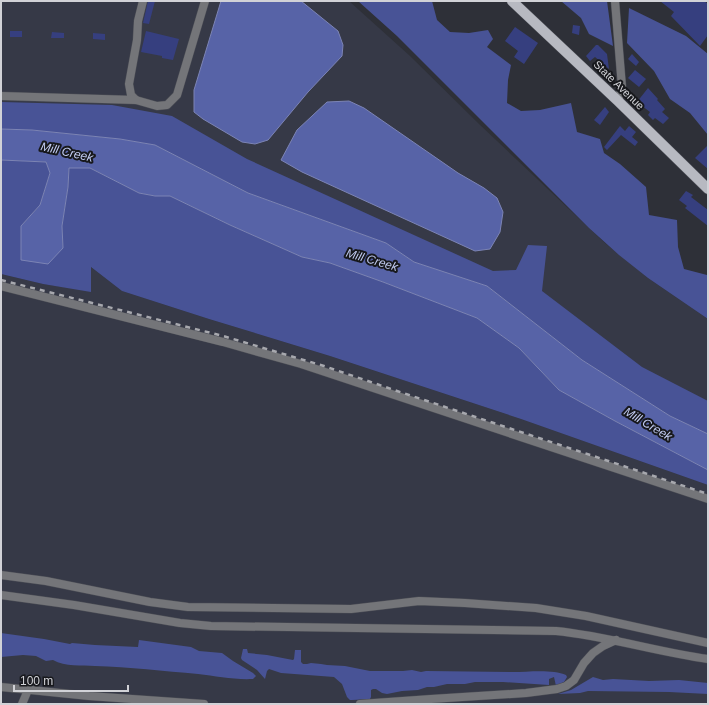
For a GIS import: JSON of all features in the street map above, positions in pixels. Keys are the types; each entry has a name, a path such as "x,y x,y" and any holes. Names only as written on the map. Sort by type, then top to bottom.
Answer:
{"main road":[{"name":"State Avenue","path":"512,1 618,101 708,189"}],"street":[{"path":"136,100 131,95 129,84 137,40 138,21 143,1"},
{"path":"1,96 136,100 157,106 167,106 177,95 205,1"},
{"path":"615,1 622,87 618,101"},
{"path":"1,286 223,342 308,366 708,499"},
{"path":"1,575 184,607 351,609 419,601 536,608 586,616 708,643"},
{"path":"1,595 68,604 200,626 543,630 580,633 708,659"},
{"path":"360,704 431,698 526,693 557,689 566,686 574,680 584,663 596,651 616,640"},
{"path":"1,687 89,696 204,704"},
{"path":"22,704 28,690"}],"shaded area":[{"path":"1,1 349,1 410,56 479,124 605,243 648,278 708,319 708,434 32,130 1,129"},
{"path":"358,1 432,1 437,20 450,32 469,33 488,30 493,39 487,47 511,65 508,80 507,103 521,111 540,110 571,103 577,132 600,139 604,153 620,164 646,187 649,215 677,220 678,247 684,269 707,275 708,273 708,319 648,278 619,255 589,228 397,36"},
{"path":"561,1 607,1 613,46 589,34 581,18"},
{"path":"629,8 686,36 708,54 708,135 690,113 670,99 654,71 627,43"},
{"path":"1,102 112,105 172,116 247,159 493,271 516,270 528,245 547,246 542,291 642,367 708,401 708,434 670,416 582,360 487,286 414,262 386,243 248,193 155,145 120,139 32,130 1,129"},
{"path":"1,160 46,162 50,173 40,205 21,226 63,248 62,226 68,187 69,168 90,168 139,193 155,196 170,196 302,257 330,263 477,318 519,348 559,390 708,470 708,485 521,419 330,356 122,291 91,267 91,292 43,284 1,274"},
{"path":"91,267 122,291 330,356 521,419 708,485 708,704 1,704 1,274 43,284 91,291"},
{"path":"1,633 70,644 138,647 139,640 191,647 199,651 222,653 256,676 253,679 225,678 146,669 68,665 53,660 46,661 36,656 23,655 1,657"},
{"path":"243,649 247,649 248,653 293,660 295,650 301,650 301,662 303,664 311,663 345,666 370,671 547,671 561,673 567,677 564,682 556,686 554,677 549,679 549,685 475,682 465,684 447,684 387,694 373,689 371,690 370,699 350,700 347,697 342,684 334,677 281,673 269,669 265,679 257,670 242,660"},
{"path":"593,677 603,680 679,680 708,683 708,694 588,691 558,694 571,690"}],"water":[{"path":"221,1 301,1 338,31 343,45 342,56 308,92 268,140 255,144 242,142 194,112 194,90"},
{"path":"349,101 364,108 497,198 503,212 500,232 490,249 475,251 302,172 281,160 297,130 327,102"},
{"name":"Mill Creek","path":"1,129 32,130 120,139 155,145 248,193 386,243 414,262 487,286 582,360 670,416 708,434 708,470 559,390 519,348 477,318 330,263 302,257 170,196 155,196 139,193 90,168 69,168 68,187 62,226 63,248 48,264 21,260 21,226 40,205 50,173 46,162 1,160"}],"building":[{"path":"148,1 155,1 149,24 143,23"},
{"path":"660,1 704,1 708,4 708,35 700,46 671,16 674,12"},
{"path":"573,25 580,26 579,35 572,33"},
{"path":"515,27 538,43 524,64 514,57 518,51 505,41"},
{"path":"10,31 22,31 22,37 10,37"},
{"path":"146,31 179,39 173,60 162,58 162,56 141,52"},
{"path":"52,32 64,33 64,38 51,38"},
{"path":"93,33 105,34 105,40 93,39"},
{"path":"596,45 598,45 607,54 609,69 595,57 590,61 586,56"},
{"path":"632,54 639,62 636,66 628,59"},
{"path":"635,70 646,79 639,87 628,78"},
{"path":"648,88 665,109 662,112 669,118 663,124 655,118 653,120 648,115 650,112 637,102"},
{"path":"605,107 609,112 600,125 594,120"},
{"path":"620,126 625,131 629,126 636,132 632,137 638,142 635,146 621,135 607,150 604,147"},
{"path":"708,145 708,169 695,158"},
{"path":"686,191 693,195 691,197 708,210 708,226 685,208 687,206 679,200"}],"railway":[{"path":"1,280 223,336 324,366 708,494"}]}
